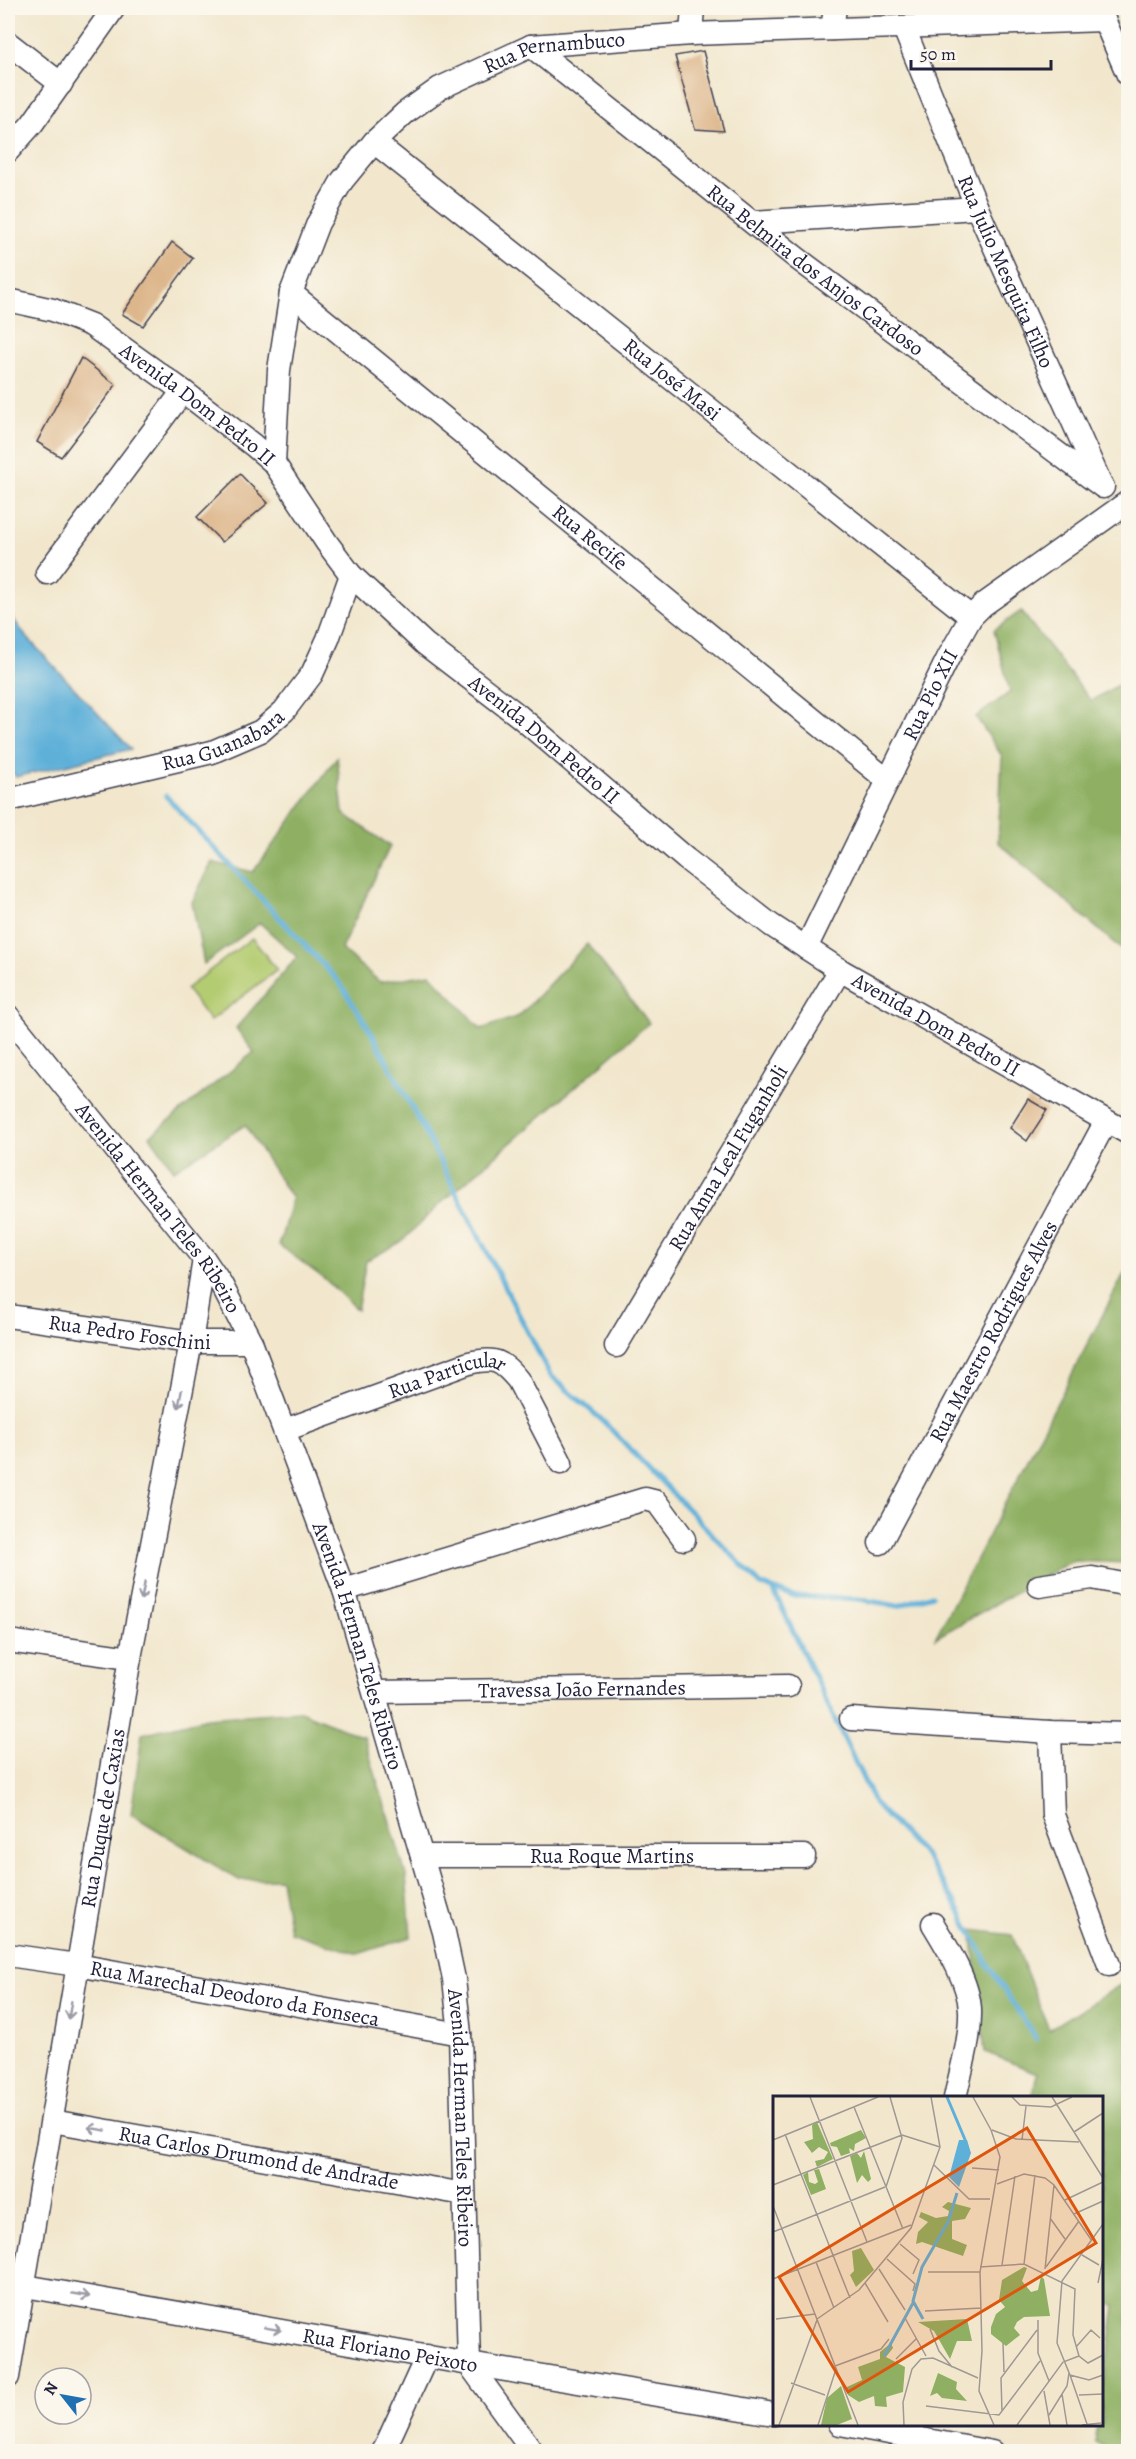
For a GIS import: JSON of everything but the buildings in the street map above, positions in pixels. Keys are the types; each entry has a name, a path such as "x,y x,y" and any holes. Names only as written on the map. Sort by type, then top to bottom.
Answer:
{"street":[{"path":"8,151 32,124 114,8"},
{"path":"691,34 693,8"},
{"path":"1102,14 1128,75"},
{"name":"Rua Pernambuco","path":"274,463 279,370 291,293 318,223 342,181 374,142 405,113 440,88 531,46 691,34 834,18 904,28 1102,14"},
{"name":"Rua Julio Mesquita Filho","path":"904,28 977,208 1102,487 1121,507"},
{"path":"8,43 61,84"},
{"name":"Rua Belmira dos Anjos Cardoso","path":"531,46 798,259 1102,487"},
{"name":"Rua José Masi","path":"374,142 971,617"},
{"path":"753,222 977,208"},
{"name":"Rua Recife","path":"291,293 887,780"},
{"name":"Avenida Dom Pedro II","path":"8,300 53,310 91,326 183,391 274,463 327,543 351,574 425,644 519,716 686,859 771,925 840,970 1128,1133"},
{"path":"47,573 183,391"},
{"name":"Rua Pio XII","path":"806,948 887,780 971,617 983,605 1121,507"},
{"name":"Rua Guanabara","path":"8,800 212,752 261,731 284,711 312,674 328,639 351,574"},
{"name":"Rua Anna Leal Fuganholi","path":"616,1346 840,970"},
{"name":"Avenida Herman Teles Ribeiro","path":"8,1016 204,1259 221,1284 251,1342 344,1590 447,1943 454,1979 460,2034 469,2364"},
{"name":"Rua Maestro Rodrigues Alves","path":"880,1543 1106,1121"},
{"name":"Rua Duque de Caxias","path":"8,2377 15,2284 52,2121 130,1658 191,1342 204,1259"},
{"name":"Rua Pedro Foschini","path":"8,1317 191,1342 251,1342"},
{"name":"Rua Particular","path":"285,1430 469,1363 488,1359 508,1368 518,1380 561,1463"},
{"path":"344,1590 645,1499 657,1502 684,1539"},
{"path":"1039,1586 1092,1578 1128,1585"},
{"path":"8,1641 130,1658"},
{"name":"Travessa João Fernandes","path":"375,1692 788,1686"},
{"path":"851,1719 1050,1732 1128,1734"},
{"path":"1050,1732 1053,1815 1109,1965"},
{"name":"Rua Roque Martins","path":"422,1856 804,1856"},
{"path":"933,1924 956,1965 970,2007 956,2096"},
{"name":"Rua Marechal Deodoro da Fonseca","path":"8,1955 77,1965 460,2034"},
{"name":"Rua Carlos Drumond de Andrade","path":"52,2121 464,2194"},
{"name":"Rua Floriano Peixoto","path":"15,2284 469,2364 773,2414"},
{"path":"383,2451 427,2356"},
{"path":"469,2364 533,2451"},
{"path":"861,2426 892,2429 922,2445 992,2451"}],"green space":[{"path":"1021,611 1091,701 1128,679 1128,955 998,842 1002,756 976,717 1010,692 994,630"},
{"path":"337,757 343,813 390,846 341,949 380,982 430,974 481,1029 519,1016 587,944 649,1023 439,1205 401,1242 366,1261 357,1310 326,1280 279,1245 292,1199 245,1125 174,1170 150,1136 254,1052 236,1028 297,957 260,923 204,964 192,902 212,862 253,872"},
{"path":"252,938 277,970 210,1021 186,989"},
{"path":"1125,1272 1128,1273 1128,1563 1072,1561 935,1638"},
{"path":"300,1711 364,1737 406,1875 411,1937 358,1954 290,1932 281,1879 239,1880 131,1814 142,1734 207,1718"},
{"path":"971,1930 1012,1935 1049,2030 1128,1980 1128,2451 1116,2451 1095,2443 1098,2426 1103,2426 1103,2391 1115,2305 1103,2302 1103,2096 1032,2096 1037,2073 985,2052"}],"water":[{"path":"8,611 24,634 131,749 16,777 8,767"}],"waterway":[{"path":"166,796 340,983 372,1034 422,1126 550,1375 602,1420 761,1585 793,1596 859,1599 898,1606 932,1595"},
{"path":"773,1589 875,1804 925,1856 953,1899 990,1968 1036,2039"}]}
